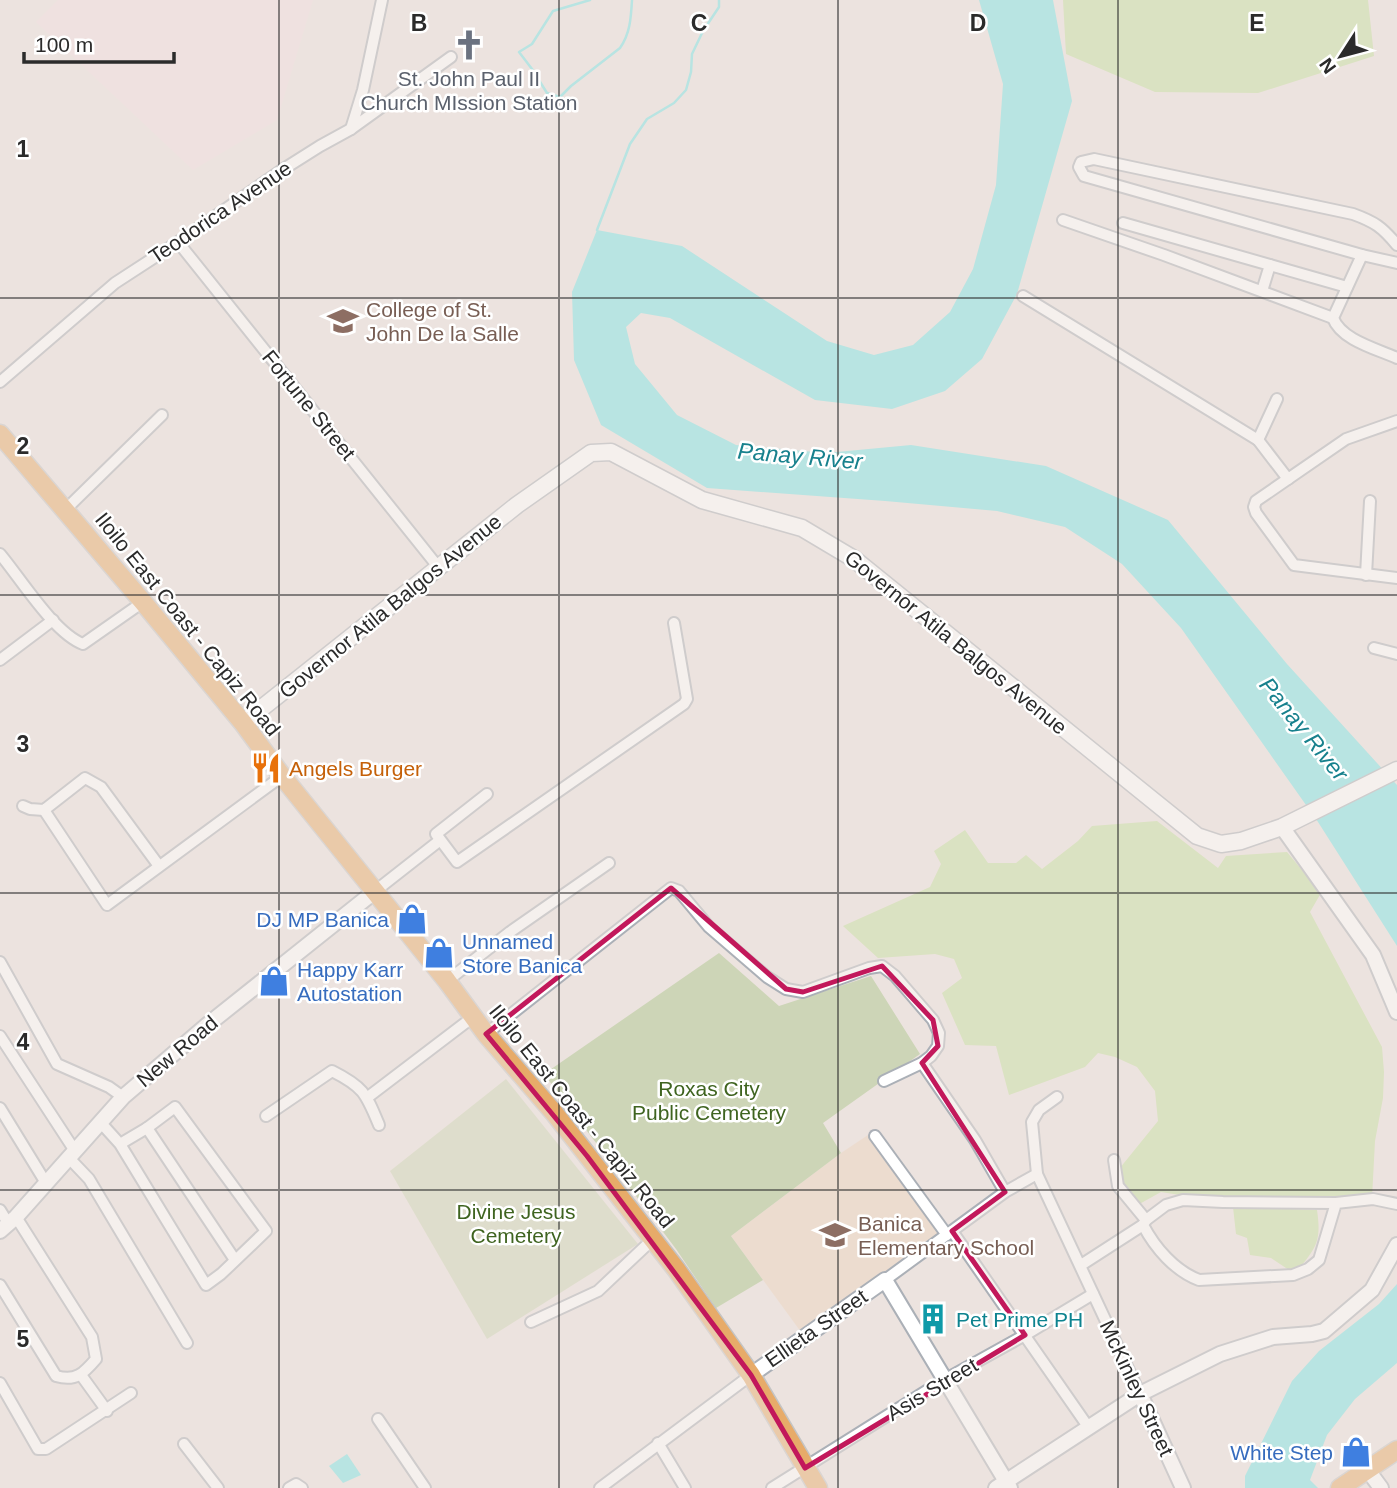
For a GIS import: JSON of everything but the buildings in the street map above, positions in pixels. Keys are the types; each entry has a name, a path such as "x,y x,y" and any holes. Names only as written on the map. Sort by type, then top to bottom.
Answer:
{"main road":[{"name":"Iloilo East Coast - Capiz Road","path":"0,434 243,723 282,776 447,981 472,1017 555,1114 676,1269 751,1375 818,1488"},
{"name":"Governor Atila Balgos Avenue","path":"243,723 517,505 591,453 611,452 702,500 802,528 855,559 1198,836 1221,844 1241,841 1282,827 1395,771"},
{"path":"1340,1488 1397,1450"}],"street":[{"path":"351,129 363,90 382,0"},
{"name":"Teodorica Avenue","path":"0,382 114,283 282,170 351,129 451,57"},
{"path":"1397,244 1373,221 1353,214 1094,159 1081,162 1079,167 1084,176 1397,263"},
{"path":"1063,220 1333,318"},
{"path":"1123,223 1347,287"},
{"path":"1164,255 1170,237"},
{"name":"Fortune Street","path":"178,242 439,568"},
{"path":"1362,255 1333,318 1336,327 1346,335 1397,358"},
{"path":"1262,291 1270,265"},
{"path":"1023,296 1258,440 1288,480"},
{"path":"1258,440 1277,399"},
{"path":"65,510 162,415"},
{"path":"1397,421 1346,439 1256,501 1254,507 1294,565 1397,578"},
{"path":"1366,575 1370,501"},
{"path":"0,554 52,620 74,640 83,644 143,602"},
{"path":"0,660 52,620"},
{"path":"487,794 436,834 457,862 684,704 687,699 674,623"},
{"path":"1374,648 1397,654"},
{"path":"44,810 107,905 282,776"},
{"path":"23,806 44,810 85,778 101,787 159,866"},
{"path":"1282,827 1373,955 1397,1012"},
{"path":"374,892 439,841"},
{"path":"447,981 510,932 609,863"},
{"path":"486,1034 671,888 679,891 709,927 766,977 786,989 803,992 869,968 882,966 895,976 933,1020 939,1033 938,1046 932,1056 922,1063 884,1082"},
{"name":"New Road","path":"8,1224 123,1097 374,892"},
{"path":"0,962 57,1064 109,1087 123,1097"},
{"path":"368,1097 472,1017"},
{"path":"0,1036 187,1343"},
{"path":"922,1063 975,1140 1005,1192"},
{"path":"266,1116 332,1071 352,1082 368,1097 379,1125"},
{"path":"1037,1174 1032,1122 1039,1110 1057,1097"},
{"path":"101,1123 120,1144 206,1285 266,1231 175,1107 120,1144"},
{"path":"0,1108 46,1183"},
{"path":"147,1128 235,1260"},
{"path":"875,1136 1025,1335 1089,1428"},
{"path":"1114,1160 1118,1186 1144,1223 1148,1236 1174,1267 1199,1280 1293,1275 1308,1269 1318,1260 1336,1203"},
{"name":"Ellieta Street","path":"600,1488 751,1375 1005,1192 1037,1174"},
{"name":"McKinley Street","path":"1037,1174 1183,1488"},
{"path":"1081,1265 1166,1205 1183,1200 1336,1203 1373,1199 1397,1204"},
{"path":"0,1210 92,1337 96,1359 81,1375 63,1378 56,1376 0,1285"},
{"path":"531,1322 598,1292 652,1240"},
{"path":"885,1280 1004,1486 1140,1394 1220,1354 1273,1337 1324,1331 1373,1290 1397,1245"},
{"name":"Asis Street","path":"772,1488 944,1380 1093,1294"},
{"path":"81,1375 107,1410"},
{"path":"0,1383 38,1449 46,1449 131,1393"},
{"path":"378,1419 425,1488"},
{"path":"658,1443 685,1488"},
{"path":"184,1444 218,1488"},
{"path":"1367,1469 1381,1488"},
{"path":"289,1488 296,1484 302,1488"}],"highlighted area":[{"path":"671,888 786,989 803,992 882,966 933,1020 938,1046 922,1063 1005,1192 952,1231 1025,1335 805,1468 751,1375 587,1156 486,1034"}],"shaded area":[{"path":"58,0 313,0 277,120 193,170 36,22"},
{"name":"Banica Elementary School","path":"868,1135 939,1233 801,1332 731,1236"}],"green space":[{"path":"1063,0 1368,0 1374,56 1258,93 1155,92 1066,54"},
{"path":"1157,821 1218,868 1226,856 1287,852 1321,893 1310,912 1382,1047 1383,1098 1375,1141 1372,1198 1192,1197 1161,1192 1134,1207 1111,1179 1158,1121 1155,1091 1137,1067 1098,1053 1085,1067 1009,1095 996,1046 965,1045 942,993 962,978 954,959 935,954 878,958 843,926 930,887 941,864 934,851 965,830 988,863 1016,863 1026,855 1042,869 1078,841 1092,826"},
{"name":"Roxas City Public Cemetery","path":"719,953 779,1006 871,976 920,1054 823,1123 841,1153 731,1236 763,1280 716,1308 676,1249 544,1074"},
{"name":"Divine Jesus Cemetery","path":"506,1079 638,1244 487,1339 390,1171"},
{"path":"1233,1207 1317,1210 1318,1238 1308,1258 1295,1274 1271,1258 1250,1255 1247,1238 1236,1234"}],"water":[{"name":"Panay River","path":"979,0 1053,0 1072,101 1017,294 982,359 945,391 892,409 815,400 670,318 641,313 626,327 635,364 677,415 736,445 826,453 911,445 1046,466 1168,520 1287,664 1397,785 1397,946 1318,822 1181,628 1122,564 1065,527 997,511 707,488 601,425 574,360 572,292 597,230 682,246 827,341 874,355 913,345 950,312 973,269 996,185 1003,84"},
{"path":"1397,1284 1397,1363 1355,1399 1327,1435 1310,1480 1318,1488 1245,1488 1245,1476 1292,1381 1319,1351 1379,1304"},
{"path":"347,1454 361,1475 343,1483 329,1466"}],"waterway":[{"path":"590,0 553,11 532,44 519,52 547,93 560,97 620,48 628,31 632,0"},
{"path":"597,230 630,144 647,119 674,103 686,90 692,54 719,7 719,0"}],"place":[{"name":"St. John Paul II Church MIssion Station","path":"469,45"},
{"name":"College of St. John De la Salle","path":"343,321"},
{"name":"Angels Burger","path":"266,768"},
{"name":"DJ MP Banica","path":"412,919"},
{"name":"Unnamed Store Banica","path":"439,953"},
{"name":"Happy Karr Autostation","path":"274,981"},
{"name":"Banica Elementary School","path":"835,1235"},
{"name":"Pet Prime PH","path":"933,1319"},
{"name":"White Step","path":"1356,1452"}]}
